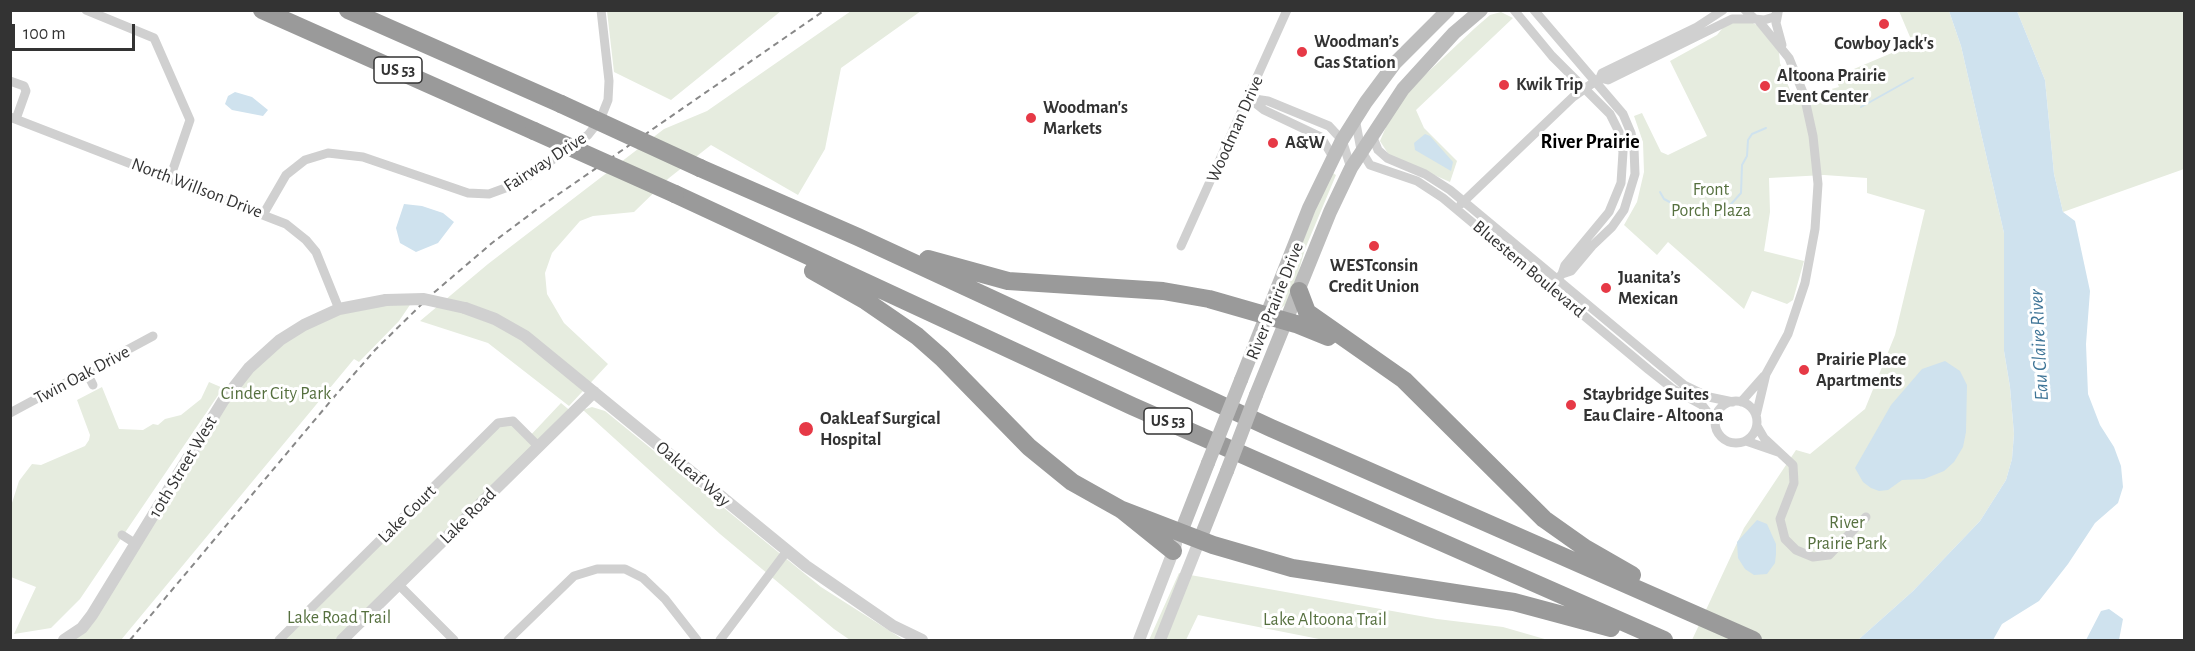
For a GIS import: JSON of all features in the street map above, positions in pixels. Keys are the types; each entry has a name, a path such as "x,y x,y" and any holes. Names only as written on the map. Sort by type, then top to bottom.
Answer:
{"highway":[{"name":"US 53","path":"262,10 675,194 1132,406 1664,640"},
{"name":"US 53","path":"348,10 858,237 1271,428 1753,640"},
{"path":"740,226 781,253 892,318 942,357 1029,447 1080,488 1122,510 1200,539 1292,568 1459,593 1548,610 1649,640"},
{"path":"858,237 1008,281 1163,291 1209,299 1266,314 1351,344"},
{"path":"1299,291 1307,312 1351,344 1379,360 1404,380 1515,492 1556,528 1592,553 1729,630"},
{"path":"1122,510 1173,551"}],"main road":[{"name":"River Prairie Drive","path":"1181,532 1266,314 1309,208 1333,157 1355,118 1395,63 1448,10"},
{"name":"River Prairie Drive","path":"1200,539 1286,321 1351,168 1371,134 1417,72 1454,33 1481,10"}],"street":[{"path":"86,10 154,38 190,120 170,178"},
{"name":"Fairway Drive","path":"264,213 286,175 305,160 328,153 363,157 468,193 489,194 519,183 588,135 600,120 608,100 609,81 601,10"},
{"name":"Woodman Drive","path":"1181,246 1287,10"},
{"path":"1514,10 1583,89 1605,108 1615,123 1622,141 1624,165 1618,193 1609,212 1565,265 1556,281"},
{"path":"1534,10 1598,80 1627,121 1634,148 1635,174 1618,220 1571,271 1556,281"},
{"path":"1460,205 1583,89 1598,80 1602,73 1696,27 1723,10"},
{"path":"1715,422 1721,408 1737,402 1766,374 1788,334 1812,251 1817,204 1817,166 1809,111 1789,58 1756,19 1745,10"},
{"path":"1598,80 1608,80 1728,20 1743,17 1769,19 1778,12"},
{"path":"1778,12 1778,31 1784,51"},
{"path":"10,81 24,86 26,91 13,118"},
{"path":"1248,98 1268,101 1329,126 1342,141 1351,168"},
{"path":"1248,98 1264,110 1321,137 1333,157"},
{"name":"North Willson Drive","path":"13,118 264,213 286,224 306,240 324,268 339,309"},
{"path":"1355,118 1361,150"},
{"name":"Bluestem Boulevard","path":"1371,134 1378,150 1387,158 1425,174 1460,205 1684,384 1709,397 1748,405 1764,438 1793,465 1795,478 1782,513 1781,524 1785,539 1796,550 1813,557 1829,555 1866,517"},
{"name":"Bluestem Boulevard","path":"1361,150 1370,165 1417,181 1460,205"},
{"name":"Bluestem Boulevard","path":"1556,281 1673,389 1702,405 1715,422 1719,434 1728,442 1746,441"},
{"name":"10th Street West","path":"64,640 92,615 237,381 284,337 339,309 386,300 424,299 465,308"},
{"name":"OakLeaf Way","path":"465,308 495,319 525,336 787,551 892,626 922,640"},
{"name":"Twin Oak Drive","path":"10,413 153,336"},
{"path":"87,373 93,385"},
{"path":"1766,374 1757,421 1746,441 1782,453"},
{"name":"Lake Road","path":"342,640 594,392"},
{"name":"Lake Court","path":"279,640 498,423 513,422 538,446"},
{"name":"River Prairie Drive","path":"1139,640 1181,532"},
{"path":"122,535 136,544"},
{"name":"River Prairie Drive","path":"1160,640 1200,539"},
{"path":"720,640 787,551"},
{"path":"508,640 574,576 597,569 625,569 643,578 665,599 697,640"},
{"path":"399,585 454,640"}],"green space":[{"path":"607,10 781,11 671,100 614,72"},
{"path":"851,11 921,11 841,68 825,149 798,195 711,145 669,178 634,212 593,216 580,221 552,253 545,273 547,294 564,323 608,364 569,406 488,343 420,321 488,264 664,129 707,111"},
{"name":"River Prairie Park","path":"1899,11 1949,11 1961,46 2004,233 2004,351 2014,434 2012,459 2006,480 1980,521 1913,591 1858,640 1692,640 1744,528 1796,450 1810,454 1865,409 1895,335 1925,210 1867,193 1867,178 1824,175 1769,178 1770,212 1764,251 1804,261 1793,300 1787,304 1752,291 1744,309 1668,242 1657,255 1624,225 1637,202 1644,172 1643,142 1634,116 1642,113 1661,152 1668,155 1707,136 1670,61 1717,35 1725,25 1746,20 1757,25 1779,52 1780,63 1791,93 1797,98 1839,87 1835,77 1913,44"},
{"path":"2017,11 2184,11 2184,169 2063,212 2054,174 2045,80"},
{"path":"1501,12 1513,18 1416,110 1424,128 1457,161 1450,182 1389,155 1380,141 1392,113 1411,88 1490,15"},
{"path":"1331,172 1336,175 1305,249 1293,291 1285,305 1279,310 1275,309"},
{"name":"Cinder City Park","path":"414,299 399,321 359,362 354,359 121,640 63,640 82,628 249,368 323,316"},
{"path":"209,382 223,388 80,599 51,628 14,634 36,587 11,577 11,506 19,481 32,464 41,465 85,446 89,440 90,435 77,400 102,387 119,429 143,430 153,424 158,425 165,419 181,415 201,399"},
{"name":"Lake Road Trail","path":"561,403 573,413 348,640 284,640 500,426 513,426 526,440"},
{"path":"592,407 605,411 821,587 904,640 850,640 834,629 720,534 583,410"},
{"name":"Lake Altoona Trail","path":"1179,573 1437,619 1503,627 1548,640 1324,640 1198,615 1186,640 1149,640"}],"water":[{"name":"Eau Claire River","path":"1949,11 2017,11 2045,80 2054,174 2063,212 2075,221 2090,291 2086,344 2088,394 2100,425 2114,447 2121,466 2123,487 2118,503 2095,523 2068,564 2039,601 2002,624 1993,640 1858,640 1913,591 1980,521 2006,480 2012,459 2014,434 2004,351 2004,233 1961,46"},
{"path":"235,92 252,97 268,110 263,116 232,110 225,104 228,96"},
{"path":"1425,134 1430,136 1453,162 1451,171 1415,150 1414,143"},
{"path":"404,204 422,206 443,213 454,222 438,243 416,252 400,243 396,228"},
{"path":"1945,361 1960,371 1967,385 1966,432 1963,447 1954,462 1944,471 1924,479 1902,480 1888,490 1879,491 1871,488 1863,482 1855,468 1891,405 1922,369"},
{"path":"1757,520 1767,524 1776,544 1776,554 1775,563 1767,574 1754,575 1745,569 1738,558 1737,542"},
{"path":"2109,609 2123,619 2119,640 2086,640 2101,611"}],"waterway":[{"path":"1861,107 1913,78"},
{"path":"1660,192 1664,199 1694,215 1704,218 1723,213 1741,193 1742,165 1747,156 1748,140 1752,134 1766,128"}],"railway":[{"path":"130,640 334,397 375,350 430,296 492,243 540,207 825,10"}],"place":[{"name":"Cowboy Jack's","path":"1884,24"},
{"name":"Woodman’s Gas Station","path":"1302,52"},
{"name":"Kwik Trip","path":"1504,85"},
{"name":"Altoona Prairie Event Center","path":"1765,86"},
{"name":"Woodman's Markets","path":"1031,118"},
{"name":"A&W","path":"1273,143"},
{"name":"WESTconsin Credit Union","path":"1374,246"},
{"name":"Juanita’s Mexican","path":"1606,288"},
{"name":"Prairie Place Apartments","path":"1804,370"},
{"name":"Staybridge Suites Eau Claire - Altoona","path":"1571,405"},
{"name":"OakLeaf Surgical Hospital","path":"806,429"}],"district":[{"name":"River Prairie","path":"1590,142"}],"park label":[{"name":"Front Porch Plaza","path":"1711,200"}]}
